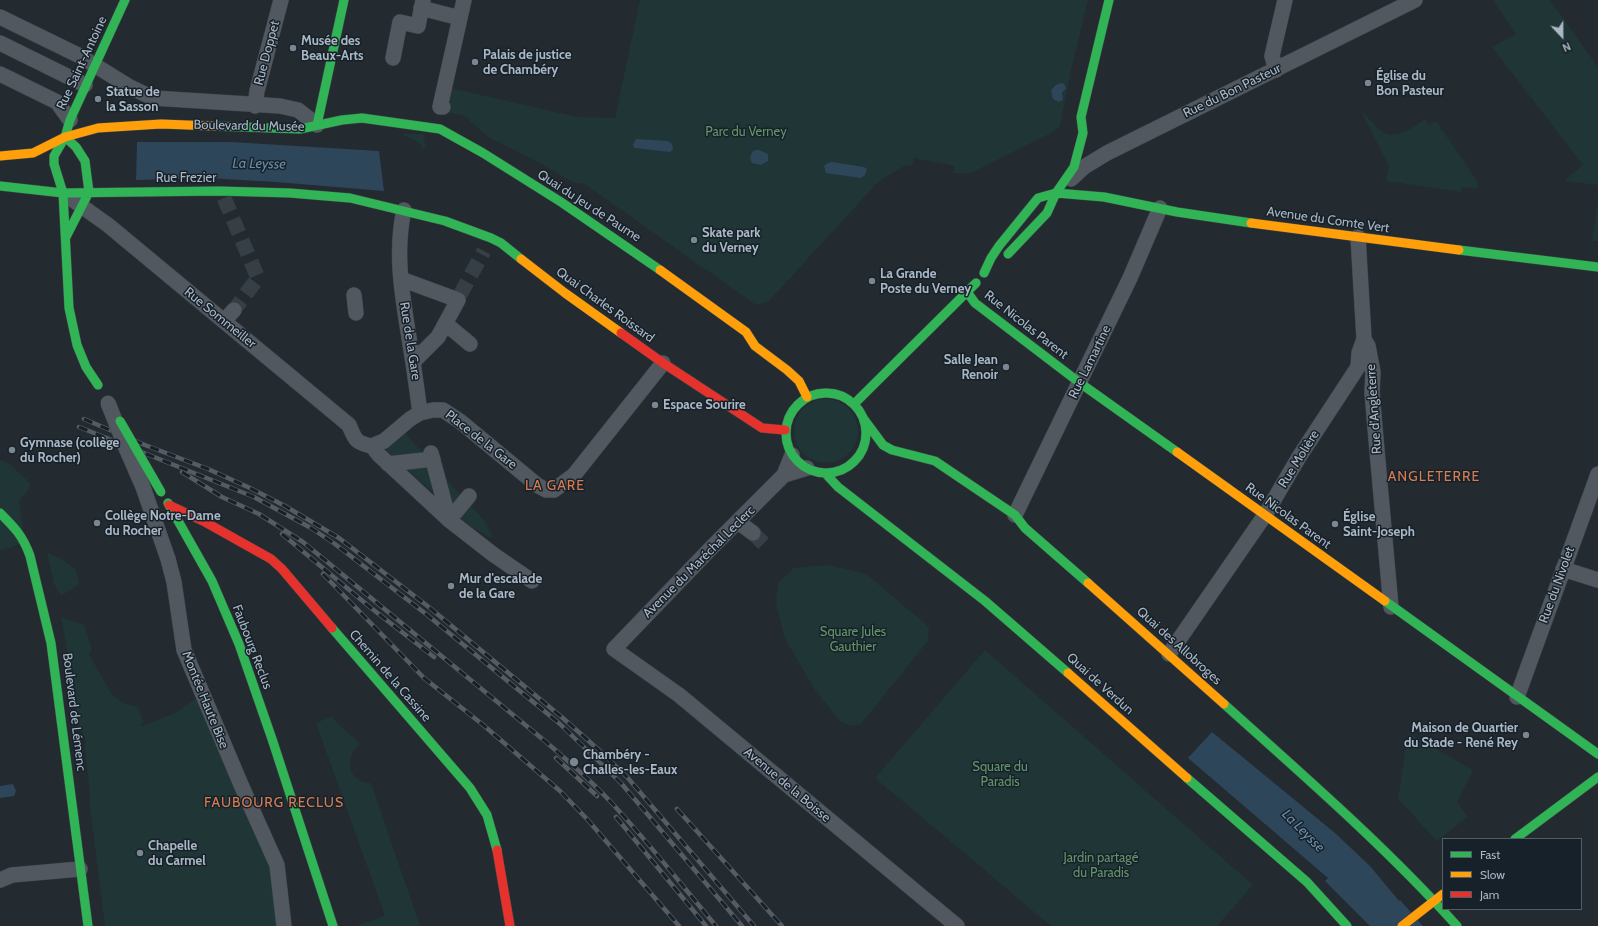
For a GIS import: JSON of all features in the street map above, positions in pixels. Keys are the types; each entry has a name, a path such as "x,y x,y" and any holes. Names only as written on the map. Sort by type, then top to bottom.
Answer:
{"main road":[{"name":"Rue Saint-Antoine","path":"63,193 54,164 54,156 65,137 70,120 85,85 125,0"},
{"path":"316,125 344,0"},
{"path":"854,404 968,292 984,273 1000,261 1047,213 1056,193 1074,167 1083,134 1081,117 1109,0"},
{"path":"1072,130 1081,117"},
{"name":"Quai du Jeu de Paume","path":"316,125 362,118 444,130 605,231 723,315 746,332 755,346 788,370 799,381 807,396"},
{"name":"Boulevard du Musée","path":"0,156 33,153 65,137 98,128 161,124 300,129 316,125"},
{"path":"65,137 76,147 85,162 89,192"},
{"path":"1056,193 1060,170"},
{"name":"Rue Frezier","path":"0,186 63,193 219,191 290,193 350,198 404,210"},
{"name":"Faubourg Reclus","path":"66,237 89,192"},
{"name":"Faubourg Reclus","path":"63,193 69,308 77,345 86,367 120,421 212,581 239,644 272,739 333,926"},
{"path":"984,273 999,246 1038,198 1056,193"},
{"name":"Avenue du Comte Vert","path":"1056,193 1104,197 1177,212 1314,232 1598,267"},
{"name":"Quai Charles Roissard","path":"404,210 445,221 501,243 565,293 663,363 762,428 785,430"},
{"name":"Rue Nicolas Parent","path":"968,292 975,303 1080,383 1598,754"},
{"path":"829,392 842,396 854,404 863,418 866,427 865,444 858,457 843,469 825,473 807,468 799,463 792,455 786,443 785,430 792,410 799,402 807,396 829,392"},
{"name":"Quai des Allobroges","path":"863,418 883,445 892,450 935,461 1015,515 1025,528 1169,654 1358,825 1442,910"},
{"name":"Quai de Verdun","path":"825,473 838,487 985,601 1046,652 1157,752 1307,882 1347,926"},
{"name":"Chemin de la Cassine","path":"169,505 205,522 271,559 470,788 488,815 496,842 510,926"},
{"name":"Boulevard de Lémenc","path":"0,513 18,530 30,556 52,643 88,926"},
{"path":"1517,838 1598,777"},
{"path":"1402,926 1442,895"},
{"name":"Quai des Allobroges","path":"1442,910 1457,926"}],"street":[{"name":"Rue Doppet","path":"255,106 257,91 281,0"},
{"path":"443,107 440,107 464,0"},
{"path":"1276,70 1272,56 1285,0"},
{"name":"Rue du Bon Pasteur","path":"1056,193 1084,167 1107,153 1415,0"},
{"path":"393,58 400,22 418,26 422,4 460,18"},
{"name":"Boulevard du Musée","path":"0,17 80,56 153,98 255,106 280,106 298,110 316,125"},
{"path":"0,43 85,85"},
{"path":"0,74 57,102 70,120"},
{"name":"Rue Sommeiller","path":"63,193 108,225 205,307 229,315 349,425 355,438 361,444 372,446"},
{"name":"Rue Lamartine","path":"1015,515 1130,278 1160,208"},
{"name":"Rue de la Gare","path":"404,210 399,244 401,279 420,413"},
{"name":"Rue d'Angleterre","path":"1358,237 1364,339 1368,346 1373,372 1372,380 1375,428 1391,606"},
{"path":"401,279 458,297 446,324 438,337 413,362"},
{"path":"354,295 356,313"},
{"path":"446,324 470,344"},
{"name":"Rue Molière","path":"1169,654 1265,515 1299,457 1358,367 1359,354 1364,339"},
{"name":"Place de la Gare","path":"420,413 432,410 443,410 461,422 537,485 552,491 559,488 574,475 663,363"},
{"name":"Montée Haute Bise","path":"103,394 143,487 168,560 174,582 184,650 277,865 284,926"},
{"path":"420,413 410,419 384,440 372,446 388,464 449,520 494,555 532,581"},
{"name":"Avenue du Maréchal Leclerc","path":"614,648 784,475 792,455"},
{"path":"388,464 432,456 449,520"},
{"name":"Avenue du Maréchal Leclerc","path":"784,475 807,468"},
{"name":"Rue du Nivolet","path":"1517,697 1598,474"},
{"path":"449,520 469,496"},
{"path":"738,522 753,533"},
{"path":"1563,569 1598,580"},
{"name":"Avenue de la Boisse","path":"614,648 679,695 957,926"},
{"path":"0,880 12,875 80,869"}],"green space":[{"name":"Parc du Verney","path":"640,0 1088,0 1072,66 1060,126 1051,133 971,173 954,173 955,166 914,158 912,166 906,165 879,181 769,301 756,305 583,183 574,183 540,163 490,138 463,115 446,112 451,88 577,117 615,118"},
{"path":"1493,0 1550,0 1598,67 1598,185 1564,181 1583,165 1492,47 1516,34"},
{"path":"1361,112 1383,132 1389,134 1401,133 1425,119 1429,125 1436,121 1478,182 1477,189 1462,187 1461,192 1386,181 1389,166"},
{"path":"401,134 425,134 424,140 427,147 423,148 418,142"},
{"path":"1598,198 1598,241 1592,241"},
{"path":"826,399 844,404 849,408 853,413 858,431 853,449 849,454 844,458 826,463 808,458 803,454 799,449 794,431 799,413 803,408 808,404"},
{"path":"405,433 425,455 394,458 385,450"},
{"path":"0,460 10,464 30,483 29,489 19,501 25,542 0,550"},
{"path":"428,464 435,494 402,466"},
{"path":"439,471 463,497 452,510"},
{"path":"468,503 485,521 492,536 491,538 456,518"},
{"path":"47,552 63,560 76,570 79,584 61,596 54,584"},
{"name":"Square Jules Gauthier","path":"828,565 866,574 929,627 928,641 861,724 851,726 841,722 815,690 785,639 776,604 778,583 794,568"},
{"path":"61,617 84,625 92,649 89,654 111,693 123,703 138,707 143,722 141,727 175,713 197,698 273,871 278,926 105,926 89,799 90,794 85,746 86,743 77,718 71,670"},
{"name":"Square du Paradis","path":"985,650 1253,885 1217,926 1051,926 875,778"},
{"path":"333,716 337,723 360,743 352,755 350,768 357,779 363,782 371,783 420,926 355,926 385,916 316,723"},
{"path":"1408,733 1473,770 1457,802 1468,817 1437,841 1398,799"}],"water":[{"path":"1061,83 1064,84 1066,88 1062,93 1063,100 1059,102 1053,99 1051,90 1056,85"},
{"path":"636,139 668,141 672,144 673,149 670,152 634,148 633,145"},
{"name":"La Leysse","path":"137,142 231,142 379,151 384,191 207,178 136,180"},
{"path":"755,150 768,154 768,161 761,165 752,163 750,158 752,152"},
{"path":"832,162 864,167 867,169 865,175 861,178 826,173 824,166"},
{"name":"La Leysse","path":"1212,732 1335,833 1370,866 1399,901 1400,900 1423,926 1370,926 1325,881 1328,878 1188,758"},
{"path":"13,784 16,791 14,796 0,798 0,786"}],"tunnel":[{"path":"224,198 258,278 234,310"},
{"path":"460,295 484,251"},
{"path":"753,533 769,549"}],"railway":[{"path":"84,419 145,445 208,469 250,488 285,506 339,538 430,608 564,719 600,751 627,777 754,926"},
{"path":"79,427 254,497 311,528 335,544 426,614 560,724 621,783 742,926"},
{"path":"182,472 222,497 259,514 303,542 570,762 607,798 649,845 716,926"},
{"path":"282,534 371,608 434,657"},
{"path":"323,574 424,678 482,724 560,791 587,819 679,926"},
{"path":"556,758 597,796"},
{"path":"677,809 782,926"},
{"path":"616,817 706,926"}],"traffic: fast":[{"path":"98,385 86,367 77,345 69,308 63,193 54,164 54,156 65,137 70,120 125,0"},
{"path":"317,125 344,0"},
{"path":"1008,254 1047,213 1056,193 1074,167 1083,133 1081,117 1109,0"},
{"path":"214,126 300,129 342,120 362,118 440,129 483,153 561,202 660,270"},
{"path":"65,137 76,147 85,161 89,192 66,237"},
{"path":"0,186 63,193 219,191 290,193 350,198 445,221 491,238 501,243 521,259"},
{"path":"984,273 999,246 1038,198 1056,193 1104,197 1177,212 1251,223"},
{"path":"1459,250 1598,267"},
{"path":"854,404 976,283"},
{"path":"967,292 975,303 1080,383 1177,452"},
{"path":"826,393 841,396 854,405 863,418 866,433 863,448 854,461 841,470 826,473 811,470 798,461 789,448 786,433 789,418 798,405 811,396 826,393"},
{"path":"863,418 883,445 892,450 935,461 1015,515 1025,528 1088,583"},
{"path":"120,421 161,492"},
{"path":"825,473 838,487 985,601 1068,673"},
{"path":"168,503 212,581 239,644 272,739 333,926"},
{"path":"0,513 18,533 30,556 51,643 88,926"},
{"path":"1385,601 1598,754"},
{"path":"332,628 470,788 487,815 497,850"},
{"path":"1224,704 1373,840 1442,909"},
{"path":"1516,838 1598,777"},
{"path":"1187,778 1307,882 1347,926"},
{"path":"1443,910 1457,926"}],"traffic: slow":[{"path":"0,156 33,153 65,137 98,128 161,124 214,126"},
{"path":"1251,223 1459,250"},
{"path":"521,259 621,333"},
{"path":"660,270 746,332 755,346 799,381 807,397"},
{"path":"1177,452 1385,601"},
{"path":"1088,583 1224,704"},
{"path":"1068,673 1187,778"},
{"path":"1402,926 1442,895"}],"traffic: jam":[{"path":"621,333 663,363 762,428 785,430"},
{"path":"169,505 205,522 271,559 282,569 332,628"},
{"path":"497,850 510,926"}],"place":[{"name":"Musée des Beaux-Arts","path":"293,48"},
{"name":"Palais de justice de Chambéry","path":"475,62"},
{"name":"Église du Bon Pasteur","path":"1368,83"},
{"name":"Statue de la Sasson","path":"98,99"},
{"name":"Skate park du Verney","path":"694,240"},
{"name":"La Grande Poste du Verney","path":"872,281"},
{"name":"Salle Jean Renoir","path":"1006,367"},
{"name":"Espace Sourire","path":"655,405"},
{"name":"Gymnase (collège du Rocher)","path":"12,450"},
{"name":"Collège Notre-Dame du Rocher","path":"97,523"},
{"name":"Église Saint-Joseph","path":"1335,524"},
{"name":"Mur d'escalade de la Gare","path":"451,586"},
{"name":"Maison de Quartier du Stade - René Rey","path":"1526,735"},
{"name":"Chambéry - Challes-les-Eaux","path":"574,762"},
{"name":"Chapelle du Carmel","path":"140,853"}],"district":[{"name":"ANGLETERRE","path":"1434,477"},
{"name":"LA GARE","path":"555,486"},
{"name":"FAUBOURG RECLUS","path":"274,803"}],"park label":[{"name":"Jardin partagé du Paradis","path":"1101,866"}]}
